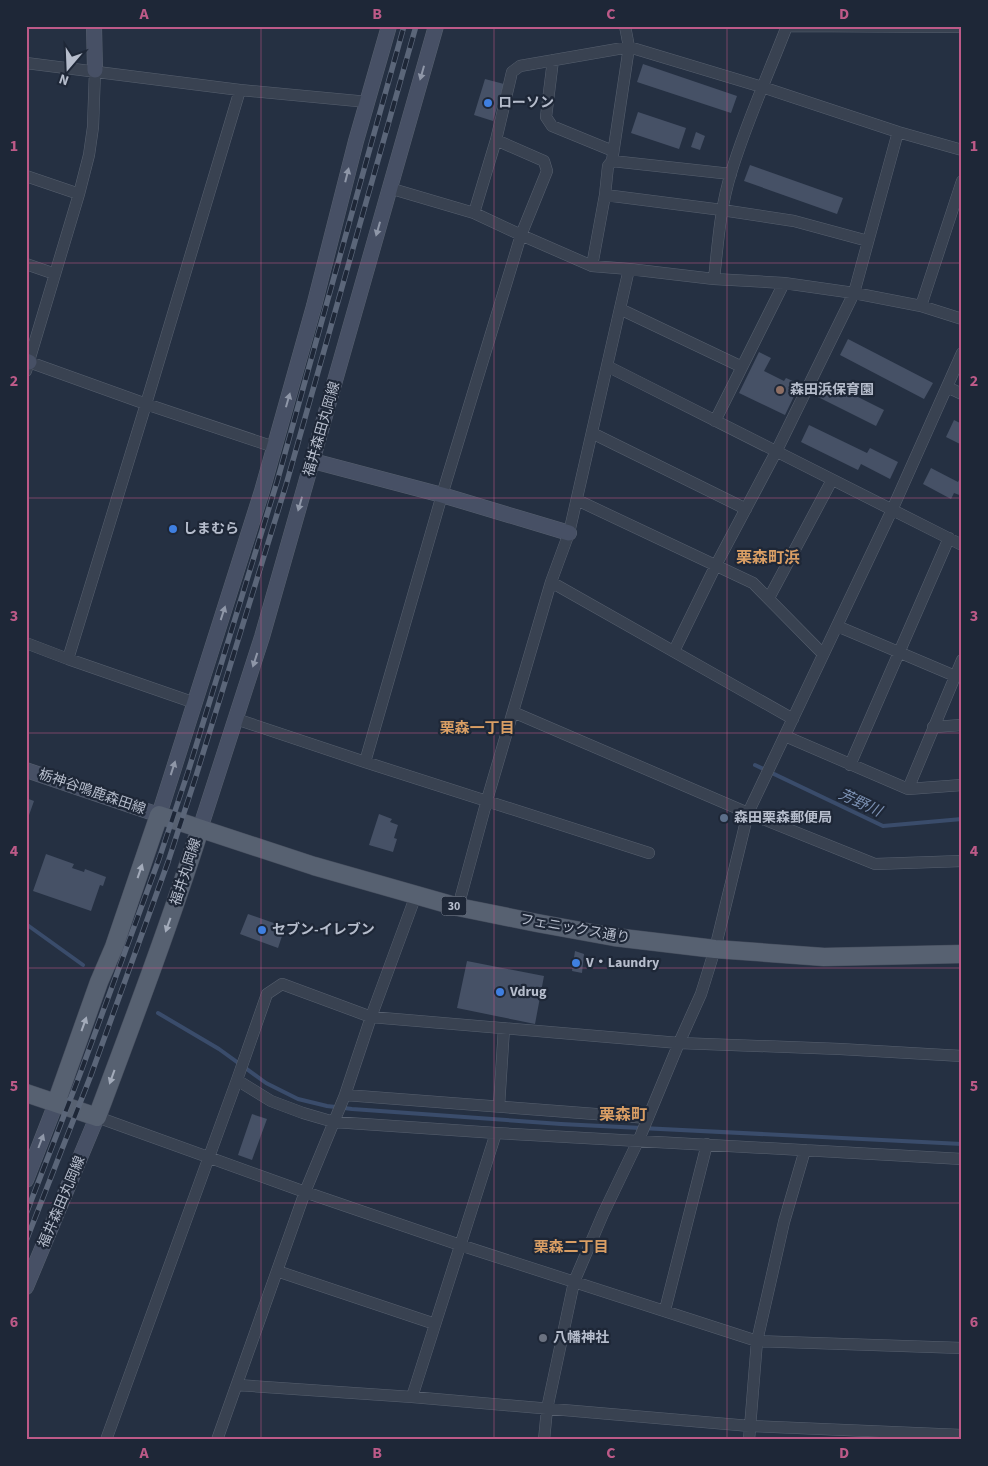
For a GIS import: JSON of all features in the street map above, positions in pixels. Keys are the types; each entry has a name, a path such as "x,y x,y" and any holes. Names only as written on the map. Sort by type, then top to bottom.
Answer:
{"main road":[{"path":"94,26 95,70"},
{"path":"26,1180 56,1103 99,982 114,947 195,702 274,447 314,306 356,141 389,26"},
{"name":"福井森田丸岡線","path":"200,829 262,637 436,26"},
{"path":"313,460 442,495 569,533"},
{"name":"栃神谷鳴鹿森田線","path":"26,770 159,815"},
{"name":"福井丸岡線","path":"97,1117 185,876 200,829 159,815"},
{"name":"フェニックス通り","path":"200,829 314,866 458,907 537,924 614,937 715,949 824,957 962,954"},
{"path":"26,1093 97,1117"},
{"name":"福井森田丸岡線","path":"26,1287 97,1117"}],"street":[{"path":"592,266 605,195 608,166 613,156 629,47 625,26"},
{"path":"714,279 722,210 731,174 762,86 787,26 962,28"},
{"path":"474,213 496,140 512,72 520,66 629,47 762,86 898,132 962,150"},
{"path":"553,60 546,118 552,126 613,156 731,174"},
{"path":"26,62 240,90 368,102"},
{"path":"95,70 93,127 89,155 27,365 274,447"},
{"path":"68,659 240,90"},
{"path":"674,651 716,565 776,452 854,293 898,132"},
{"path":"365,762 442,495 521,235 547,171 544,161 496,140"},
{"path":"26,176 79,194"},
{"path":"920,306 962,180"},
{"path":"390,188 474,213 592,266 714,279 784,283 854,293 920,306 962,319"},
{"path":"605,195 794,221 868,241"},
{"path":"26,264 55,274"},
{"path":"458,907 487,800 551,582 569,533 629,269"},
{"path":"715,421 784,283"},
{"path":"620,309 742,367"},
{"path":"544,1440 547,1409 574,1282 639,1139 701,994 715,949 748,813 892,510 962,353"},
{"path":"607,366 962,544"},
{"path":"947,387 962,394"},
{"path":"592,433 746,509"},
{"path":"769,598 832,480"},
{"path":"577,500 753,583 823,654"},
{"path":"850,765 949,538"},
{"path":"551,582 792,719"},
{"path":"837,626 955,676"},
{"path":"26,643 195,702"},
{"path":"908,789 961,663"},
{"path":"513,712 748,813 875,864 962,861"},
{"path":"236,718 365,762 649,853"},
{"path":"934,726 962,725"},
{"path":"785,736 908,789 962,785"},
{"path":"217,1440 305,1192 345,1095 416,895"},
{"path":"106,1440 267,994 282,984 372,1017 679,1043 962,1056"},
{"path":"498,1106 504,1028"},
{"path":"237,1080 271,1100 303,1113 334,1122 962,1159"},
{"path":"345,1095 648,1118"},
{"path":"97,1117 305,1192 757,1341 962,1348"},
{"path":"412,1397 496,1133"},
{"path":"665,1310 707,1144"},
{"path":"749,1440 757,1341 784,1222 805,1150"},
{"path":"277,1271 435,1324"},
{"path":"237,1385 412,1397 750,1426 962,1435"}],"building":[{"path":"643,64 737,96 731,113 637,82"},
{"path":"485,79 504,84 493,121 474,115"},
{"path":"638,112 686,128 679,149 631,133"},
{"path":"696,132 705,136 700,150 691,147"},
{"path":"750,165 843,198 837,214 744,181"},
{"path":"848,339 933,383 924,399 840,355"},
{"path":"759,352 771,358 764,371 784,381 786,378 795,382 793,385 798,388 785,415 739,393"},
{"path":"826,381 884,410 876,426 818,397"},
{"path":"954,420 962,424 962,445 946,437"},
{"path":"809,425 867,453 870,448 898,462 890,479 861,464 858,470 801,442"},
{"path":"931,468 958,482 962,474 962,496 954,493 951,499 923,484"},
{"path":"26,798 34,801 28,818 26,817"},
{"path":"379,814 392,819 390,822 398,825 394,838 397,839 393,852 369,845"},
{"path":"46,854 74,864 72,868 84,872 85,869 106,877 103,886 100,885 91,911 33,891"},
{"path":"248,914 285,927 278,948 240,934"},
{"path":"575,951 584,954 582,973 572,971"},
{"path":"467,961 544,976 535,1024 457,1008"},
{"path":"252,1114 267,1119 252,1160 238,1155"}],"waterway":[{"name":"芳野川","path":"755,765 883,826 962,819"},
{"path":"26,924 83,965"},
{"path":"158,1013 219,1049 266,1083 298,1099 327,1106 561,1124 962,1144"}],"railway":[{"path":"26,1214 159,859 188,772 277,482 404,26"},
{"path":"26,1241 91,1075 168,862 196,776 286,485 416,26"}],"place":[{"name":"ローソン","path":"488,103"},
{"name":"森田浜保育園","path":"780,390"},
{"name":"しまむら","path":"173,529"},
{"name":"森田栗森郵便局","path":"724,818"},
{"name":"セブン-イレブン","path":"262,930"},
{"name":"V・Laundry","path":"576,963"},
{"name":"Vdrug","path":"500,992"},
{"name":"八幡神社","path":"543,1338"}],"district":[{"name":"栗森町浜","path":"768,558"},
{"name":"栗森一丁目","path":"477,728"},
{"name":"栗森町","path":"623,1115"},
{"name":"栗森二丁目","path":"571,1247"}]}
